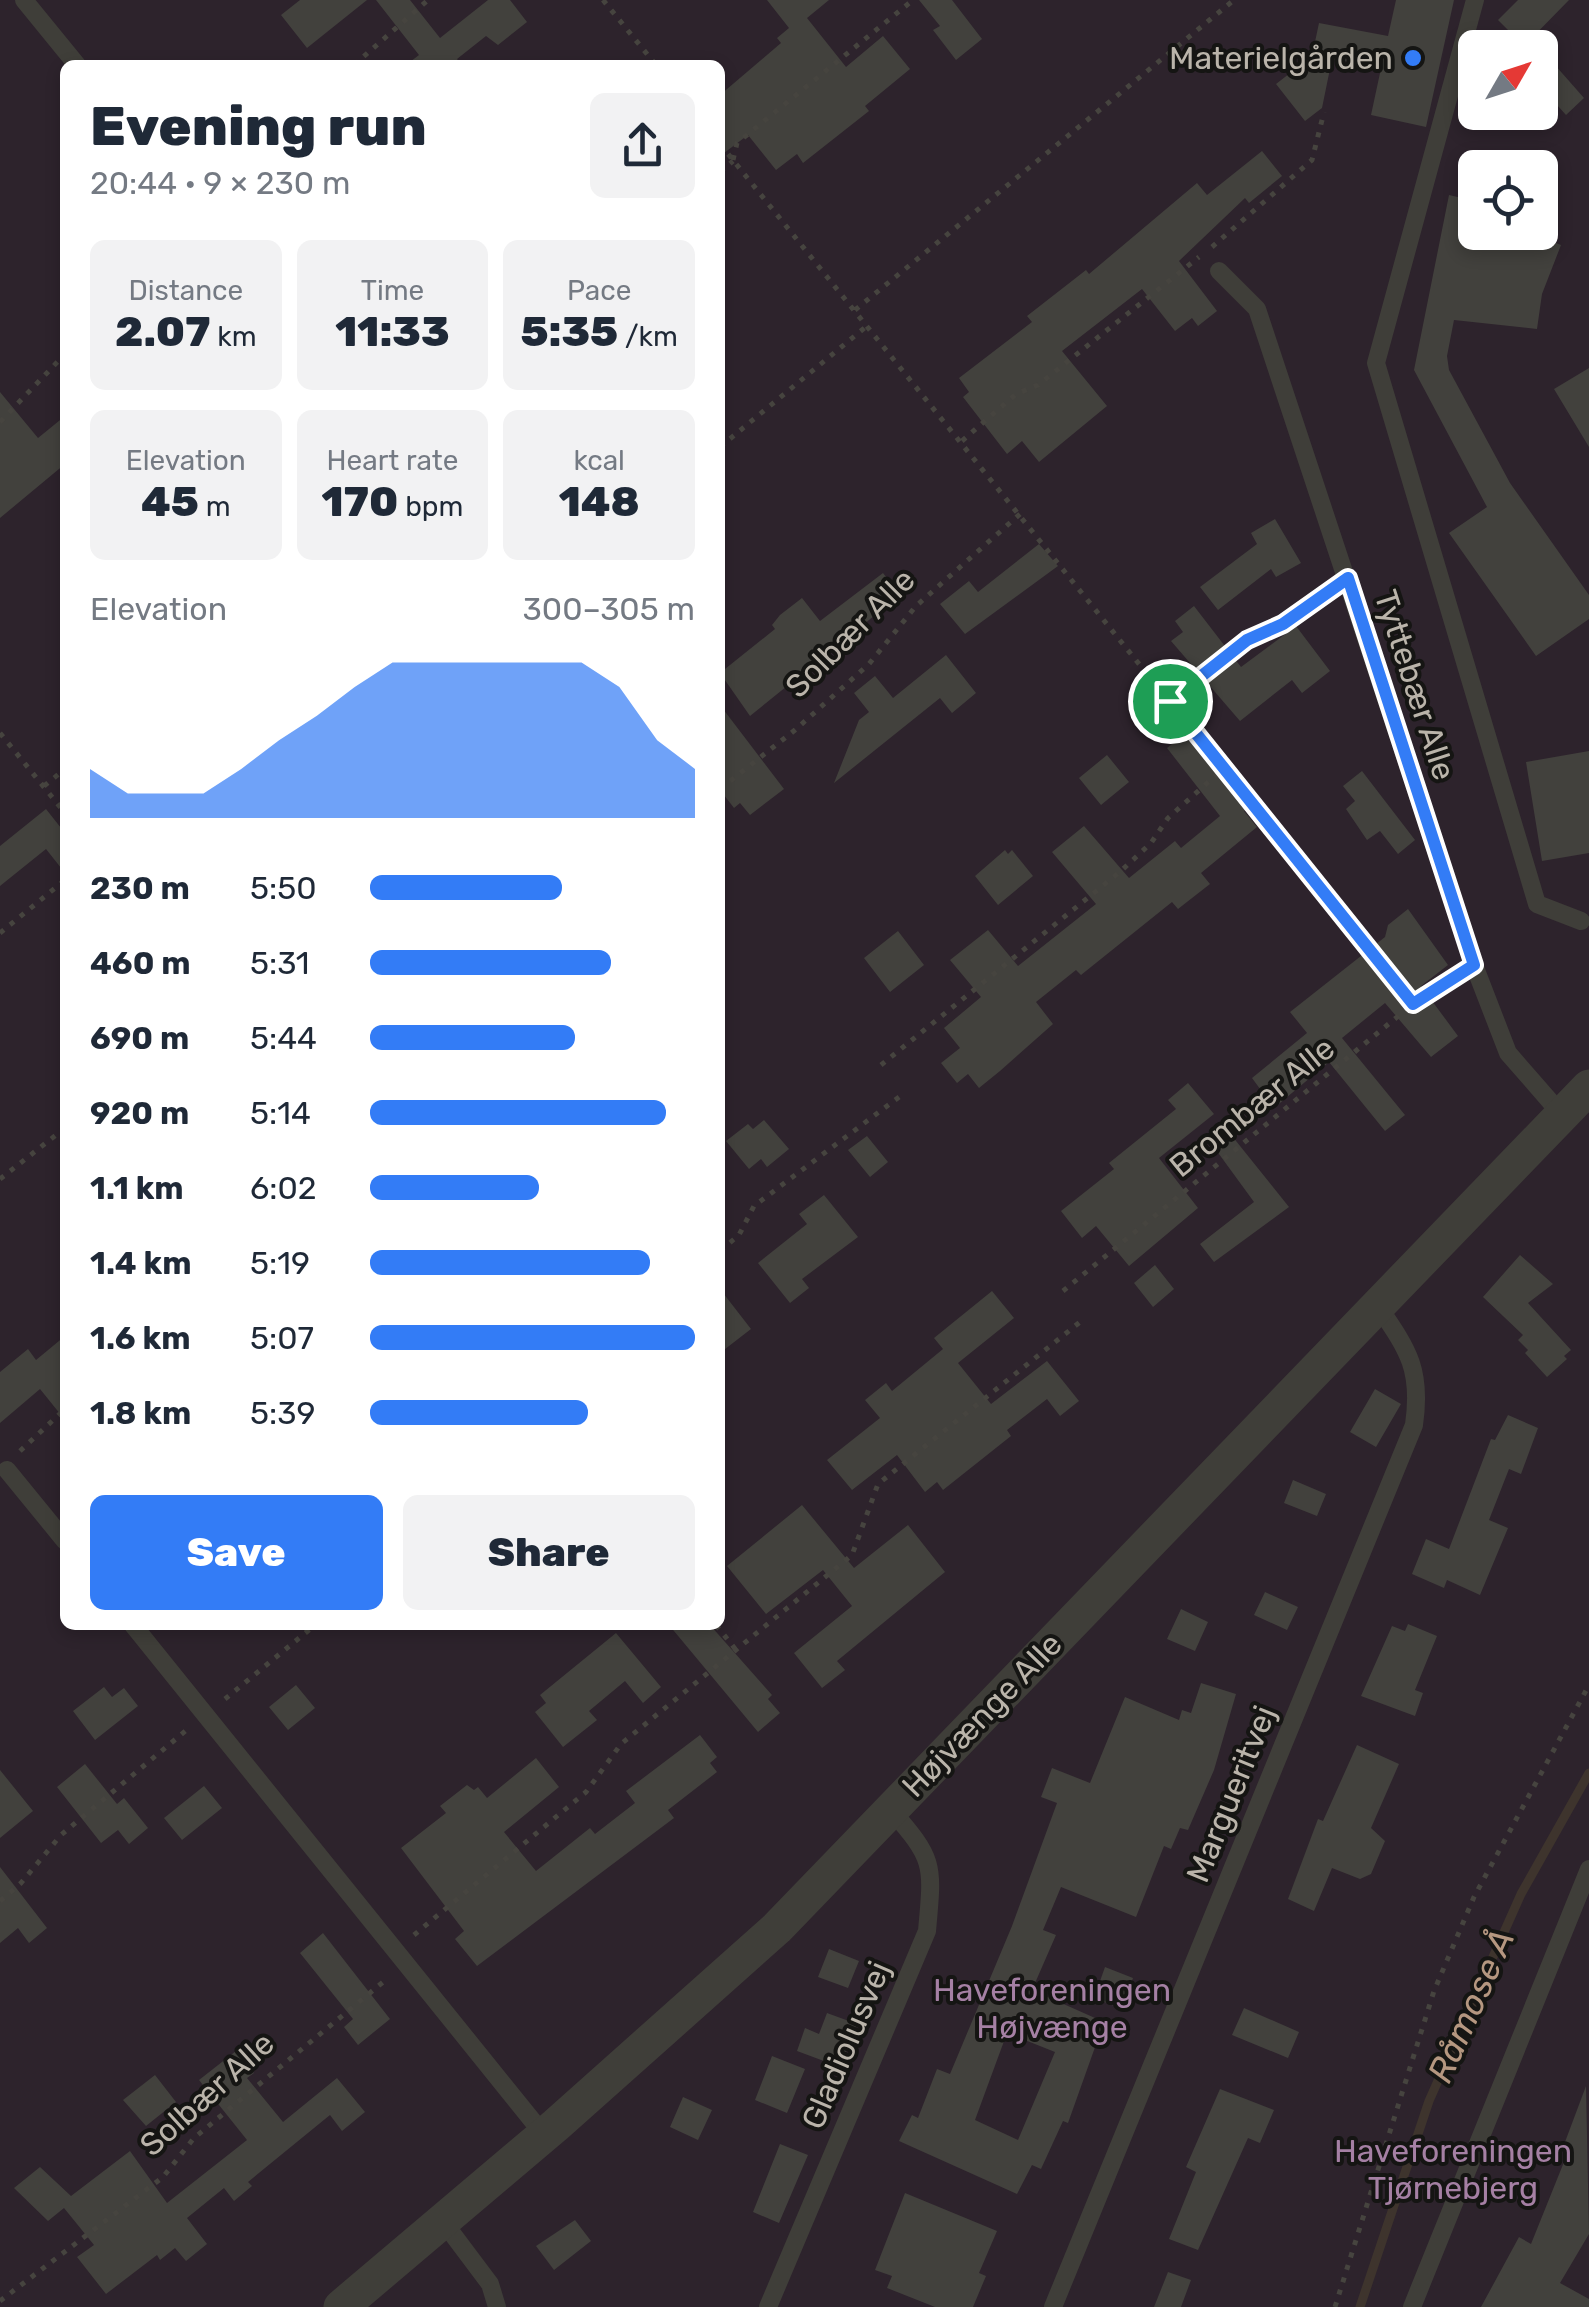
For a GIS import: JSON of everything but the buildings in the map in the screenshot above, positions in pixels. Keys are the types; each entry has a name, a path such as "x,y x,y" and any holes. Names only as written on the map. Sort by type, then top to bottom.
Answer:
{"street":[{"name":"Højvænge Alle","path":"341,2307 776,1928 1589,1087"}],"lane":[{"path":"24,0 73,60"},
{"path":"1475,0 1376,363 1537,904 1582,921"},
{"name":"Tyttebær Alle","path":"1219,271 1258,308 1474,965 1508,1053 1562,1115"},
{"name":"Margueritvej","path":"1053,2307 1414,1425 1420,1388 1409,1351 1378,1306"},
{"path":"7,1470 60,1535"},
{"path":"136,1630 544,2134"},
{"name":"Gladiolusvej","path":"768,2307 927,1931 931,1888 927,1850 891,1810"},
{"path":"1412,2304 1589,1870"},
{"path":"442,2220 490,2284 497,2307"}],"path":[{"path":"360,60 428,0"},
{"path":"603,0 652,60"},
{"path":"725,168 734,160 737,143 913,0"},
{"path":"856,310 1234,0"},
{"path":"962,441 1016,394 1038,385 1204,253 1312,160 1324,112"},
{"path":"725,150 1413,1004"},
{"path":"725,443 868,325"},
{"path":"0,422 60,359"},
{"name":"Solbær Alle","path":"725,785 869,664 916,606 1020,514"},
{"path":"1170,701 1247,640 1283,624 1348,578"},
{"path":"0,732 60,807"},
{"path":"881,1065 1121,871 1151,844 1168,818 1224,768"},
{"path":"44,786 60,773"},
{"path":"0,933 60,884"},
{"name":"Brombær Alle","path":"1062,1291 1413,1004 1474,965"},
{"path":"725,1248 739,1235 754,1206 903,1094"},
{"path":"0,1178 60,1132"},
{"path":"720,1630 736,1650 852,1555 878,1484 1084,1318"},
{"path":"7,1470 24,1445 60,1413"},
{"path":"0,1900 21,1884 61,1836 309,1630"},
{"name":"Solbær Alle","path":"0,2301 162,2177 194,2138 586,1792 621,1744 736,1650"},
{"path":"1335,2307 1434,1991 1474,1897 1589,1684"}],"green space":[{"path":"0,0 1589,0 1589,2307 0,2307"}],"waterway":[{"name":"Råmose Å","path":"1360,2307 1429,2101 1521,1894 1589,1773"}],"place":[{"name":"Materielgården","path":"1413,58"}],"route":[{"path":"1348,578 1474,965 1413,1004 1170,701 1247,640 1283,624 1348,578"}],"park label":[{"name":"Haveforeningen Højvænge","path":"1052,2008"},
{"name":"Haveforeningen Tjørnebjerg","path":"1453,2170"}]}
